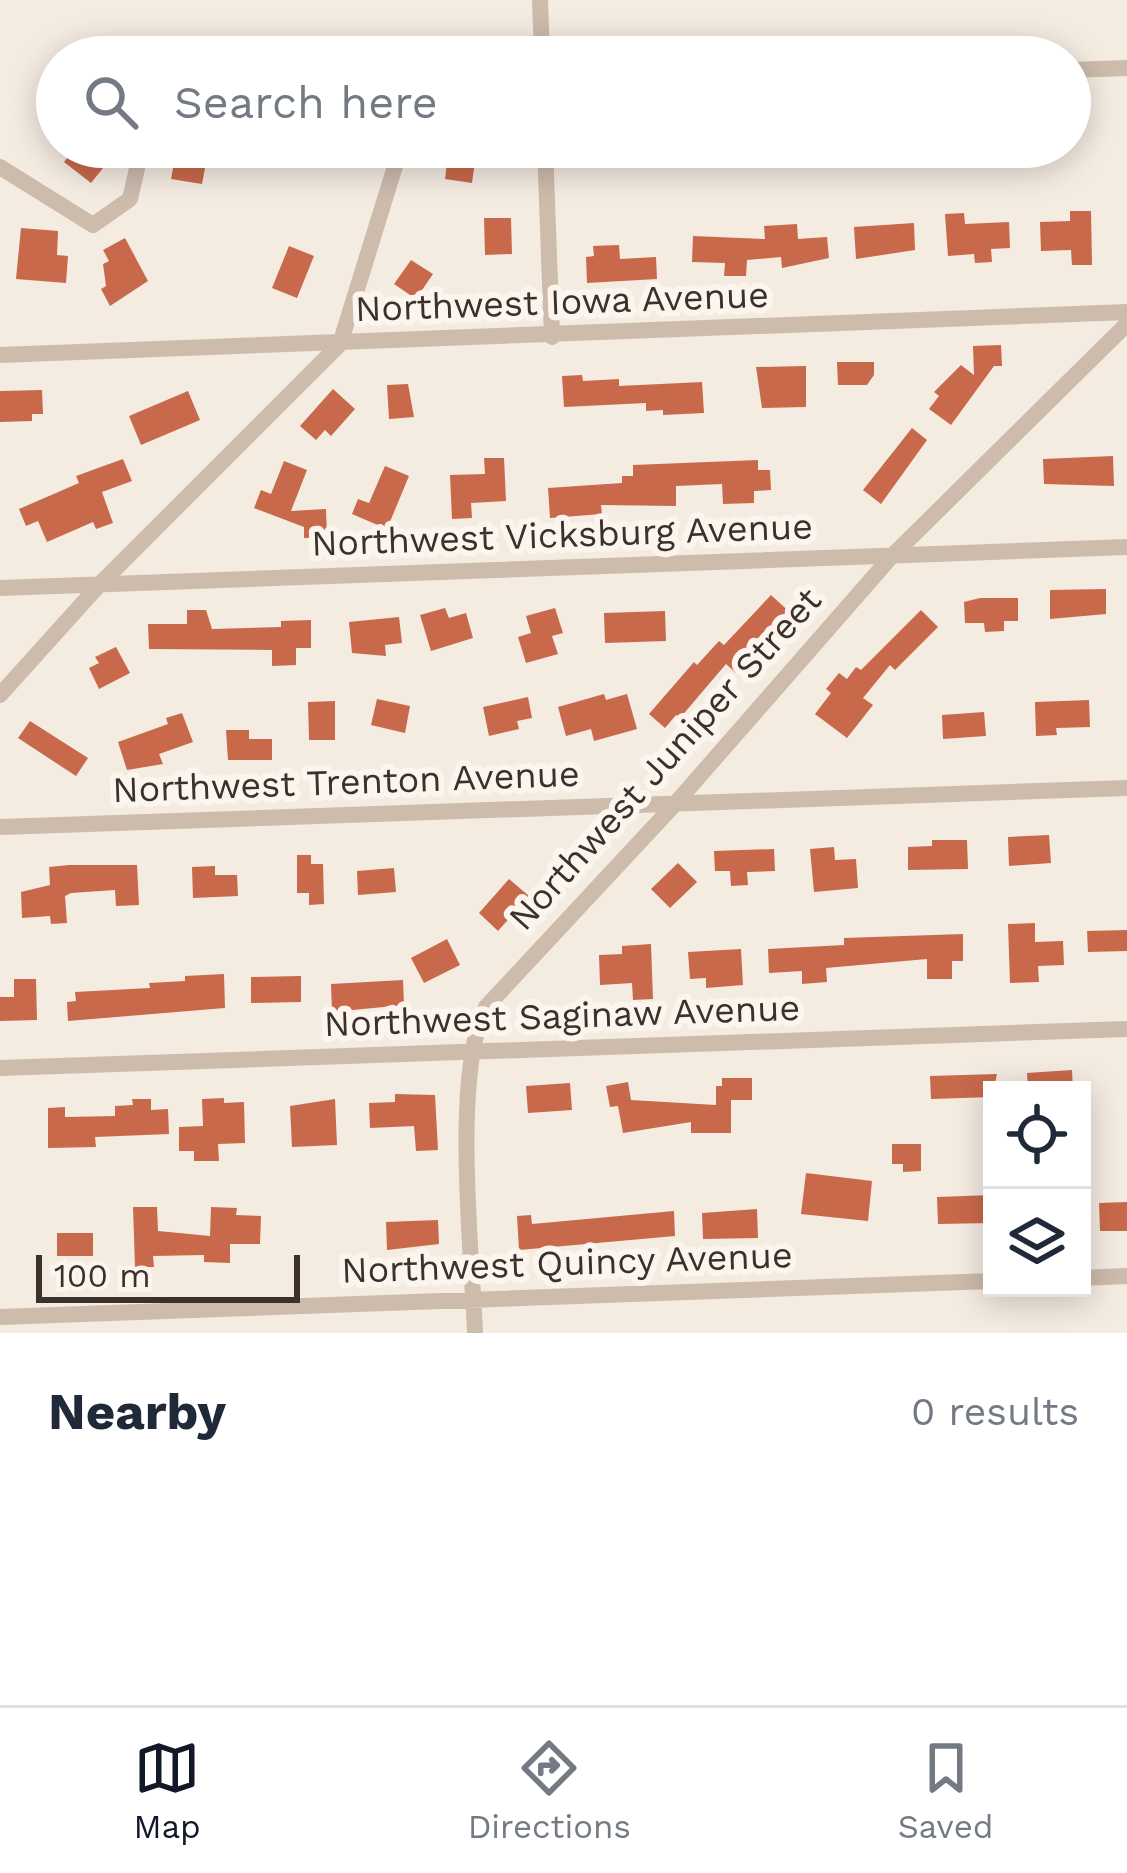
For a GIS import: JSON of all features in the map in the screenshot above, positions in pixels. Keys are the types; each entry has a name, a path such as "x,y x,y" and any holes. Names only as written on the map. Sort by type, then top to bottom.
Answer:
{"street":[{"path":"540,0 541,36"},
{"path":"1091,69 1127,68"},
{"path":"0,167 93,225 130,200 137,168"},
{"path":"0,694 100,584 340,344 394,168"},
{"path":"545,168 552,337"},
{"name":"Northwest Iowa Avenue","path":"0,356 1127,312"},
{"name":"Northwest Juniper Street","path":"476,1333 470,1052 486,1007 675,804 891,556 1127,323"},
{"name":"Northwest Vicksburg Avenue","path":"0,588 1127,547"},
{"name":"Northwest Trenton Avenue","path":"0,827 1127,788"},
{"name":"Northwest Saginaw Avenue","path":"0,1068 1127,1029"},
{"path":"1091,1277 1127,1276"},
{"name":"Northwest Quincy Avenue","path":"0,1317 983,1281"}],"building":[{"path":"72,168 103,168 91,183"},
{"path":"173,168 205,168 202,184 171,179"},
{"path":"446,168 474,168 472,183 445,179"},
{"path":"1070,211 1091,211 1092,265 1072,265 1071,250 1041,251 1040,222 1070,221"},
{"path":"964,213 965,224 1009,222 1010,248 991,249 992,262 975,263 974,254 948,256 945,214"},
{"path":"484,218 511,218 512,254 485,255"},
{"path":"914,223 915,250 856,259 854,227"},
{"path":"797,224 798,239 827,237 829,258 782,268 781,257 747,260 746,276 724,276 725,263 692,262 693,236 765,239 764,226"},
{"path":"21,228 58,231 57,255 68,256 66,283 16,279"},
{"path":"125,238 148,281 110,306 101,289 106,286 103,264 109,261 103,250"},
{"path":"619,245 620,259 656,257 657,279 587,283 586,257 594,256 593,246"},
{"path":"289,246 314,256 297,298 272,288"},
{"path":"411,260 433,274 416,299 394,284"},
{"path":"1001,345 1002,366 994,366 951,425 929,409 939,396 934,392 961,365 974,375 973,346"},
{"path":"837,362 874,362 874,375 867,385 838,385"},
{"path":"806,366 806,407 762,408 756,367"},
{"path":"582,375 583,381 619,379 619,386 702,382 704,413 663,415 663,410 646,411 646,403 564,407 562,376"},
{"path":"408,384 414,417 389,419 387,385"},
{"path":"333,389 355,409 331,436 325,430 316,440 300,426"},
{"path":"42,390 43,414 32,414 32,421 0,422 0,391"},
{"path":"188,391 200,420 141,445 129,416"},
{"path":"912,428 927,440 881,504 863,490"},
{"path":"1113,456 1114,486 1044,484 1043,459"},
{"path":"484,458 504,458 506,501 471,503 472,518 452,519 450,475 485,474"},
{"path":"123,459 132,481 102,492 113,523 96,529 93,522 47,542 38,521 26,526 19,509 79,483 76,476"},
{"path":"758,460 758,470 770,470 771,490 754,491 754,503 723,504 722,484 676,486 676,506 601,505 602,514 550,518 548,488 622,483 622,476 633,476 633,465"},
{"path":"284,461 307,470 291,511 326,509 327,537 304,538 304,527 254,508 261,490 271,494"},
{"path":"385,466 409,476 387,529 352,514 358,499 369,503"},
{"path":"1106,589 1106,614 1050,619 1050,590"},
{"path":"771,595 795,617 779,634 736,673 726,664 680,718 676,715 665,728 649,714 694,662 697,665 719,641 724,645"},
{"path":"1018,598 1018,621 1004,621 1004,631 985,632 984,623 965,623 964,602"},
{"path":"445,608 449,618 466,613 473,638 431,651 420,615"},
{"path":"555,608 563,633 552,636 558,654 526,663 518,637 531,633 526,616"},
{"path":"187,610 206,610 212,629 281,627 281,621 311,620 311,648 296,648 296,665 272,666 272,650 149,649 148,624 187,624"},
{"path":"921,610 938,627 895,670 890,665 863,698 873,705 847,738 815,714 839,673 847,679 856,667 861,670"},
{"path":"665,611 666,641 605,643 604,613"},
{"path":"399,617 402,643 385,645 386,656 352,653 349,622"},
{"path":"116,647 130,673 99,689 89,668 99,663 95,657"},
{"path":"604,694 606,700 627,694 637,729 594,741 591,729 566,736 558,707"},
{"path":"528,697 532,718 517,721 519,729 489,736 483,707"},
{"path":"377,699 410,706 405,733 371,725"},
{"path":"1089,700 1090,727 1056,728 1057,735 1036,736 1035,702"},
{"path":"335,701 335,740 309,740 308,702"},
{"path":"984,712 986,736 943,739 942,715"},
{"path":"182,713 193,742 159,754 163,764 127,770 118,742 168,724 166,718"},
{"path":"30,721 88,758 76,776 18,738"},
{"path":"226,730 249,730 249,739 272,739 272,760 228,760"},
{"path":"1049,835 1051,863 1009,866 1008,837"},
{"path":"932,840 967,840 968,869 908,870 908,847 932,846"},
{"path":"834,847 835,860 856,859 858,888 814,892 810,849"},
{"path":"774,849 775,871 747,872 748,885 731,886 730,871 715,871 714,851"},
{"path":"297,855 311,855 311,864 323,864 324,904 309,905 309,893 297,893"},
{"path":"678,863 697,882 670,908 651,889"},
{"path":"137,865 139,905 116,906 115,890 71,893 65,896 67,923 51,924 50,916 22,918 21,892 50,885 49,867"},
{"path":"215,866 215,875 237,875 238,896 193,898 192,867"},
{"path":"394,868 396,892 358,895 357,871"},
{"path":"509,879 529,896 498,931 479,913"},
{"path":"1035,923 1035,942 1063,941 1064,965 1038,966 1039,982 1010,983 1008,924"},
{"path":"1127,930 1127,951 1088,952 1087,931"},
{"path":"963,934 963,961 952,961 952,979 927,979 927,959 826,968 827,982 802,984 802,971 769,973 768,949 844,945 844,938"},
{"path":"447,939 460,965 424,983 411,958"},
{"path":"651,944 653,999 633,1000 632,983 600,985 599,955 622,954 622,946"},
{"path":"741,949 743,985 706,988 706,978 690,979 688,952"},
{"path":"224,974 225,1008 68,1021 67,1002 76,1001 75,992 150,988 149,983 185,981 185,976"},
{"path":"301,976 301,1002 251,1003 251,977"},
{"path":"14,979 36,979 37,1020 0,1021 0,997 14,997"},
{"path":"403,980 404,1005 332,1012 331,984"},
{"path":"1072,1070 1073,1081 1027,1081 1027,1073"},
{"path":"997,1074 995,1081 983,1081 983,1097 931,1099 930,1076"},
{"path":"722,1078 752,1078 752,1100 731,1100 731,1133 691,1133 691,1122 623,1133 618,1106 610,1107 606,1086 628,1082 631,1100 716,1105 716,1086 722,1086"},
{"path":"570,1083 572,1110 528,1113 526,1086"},
{"path":"395,1094 435,1095 438,1150 416,1151 414,1126 370,1128 369,1103 395,1102"},
{"path":"224,1098 224,1103 244,1102 245,1143 218,1144 219,1161 194,1161 194,1151 179,1151 179,1127 203,1126 202,1099"},
{"path":"132,1099 151,1099 151,1110 168,1109 169,1134 95,1137 96,1147 48,1148 48,1108 65,1107 65,1117 115,1116 115,1106 133,1105"},
{"path":"335,1099 337,1145 292,1147 290,1106"},
{"path":"892,1144 921,1144 921,1171 903,1172 903,1164 892,1164"},
{"path":"806,1173 872,1181 868,1221 801,1214"},
{"path":"983,1195 983,1223 938,1224 937,1197"},
{"path":"1127,1202 1127,1231 1100,1231 1099,1203"},
{"path":"133,1207 157,1207 158,1231 210,1236 211,1207 237,1208 236,1215 261,1216 260,1244 230,1244 230,1263 204,1262 204,1255 153,1256 154,1267 135,1267"},
{"path":"757,1209 758,1238 703,1239 702,1213"},
{"path":"674,1211 675,1236 519,1250 517,1216 531,1215 532,1224"},
{"path":"438,1220 439,1244 387,1250 386,1222"},
{"path":"57,1233 93,1233 93,1256 57,1256"}]}
